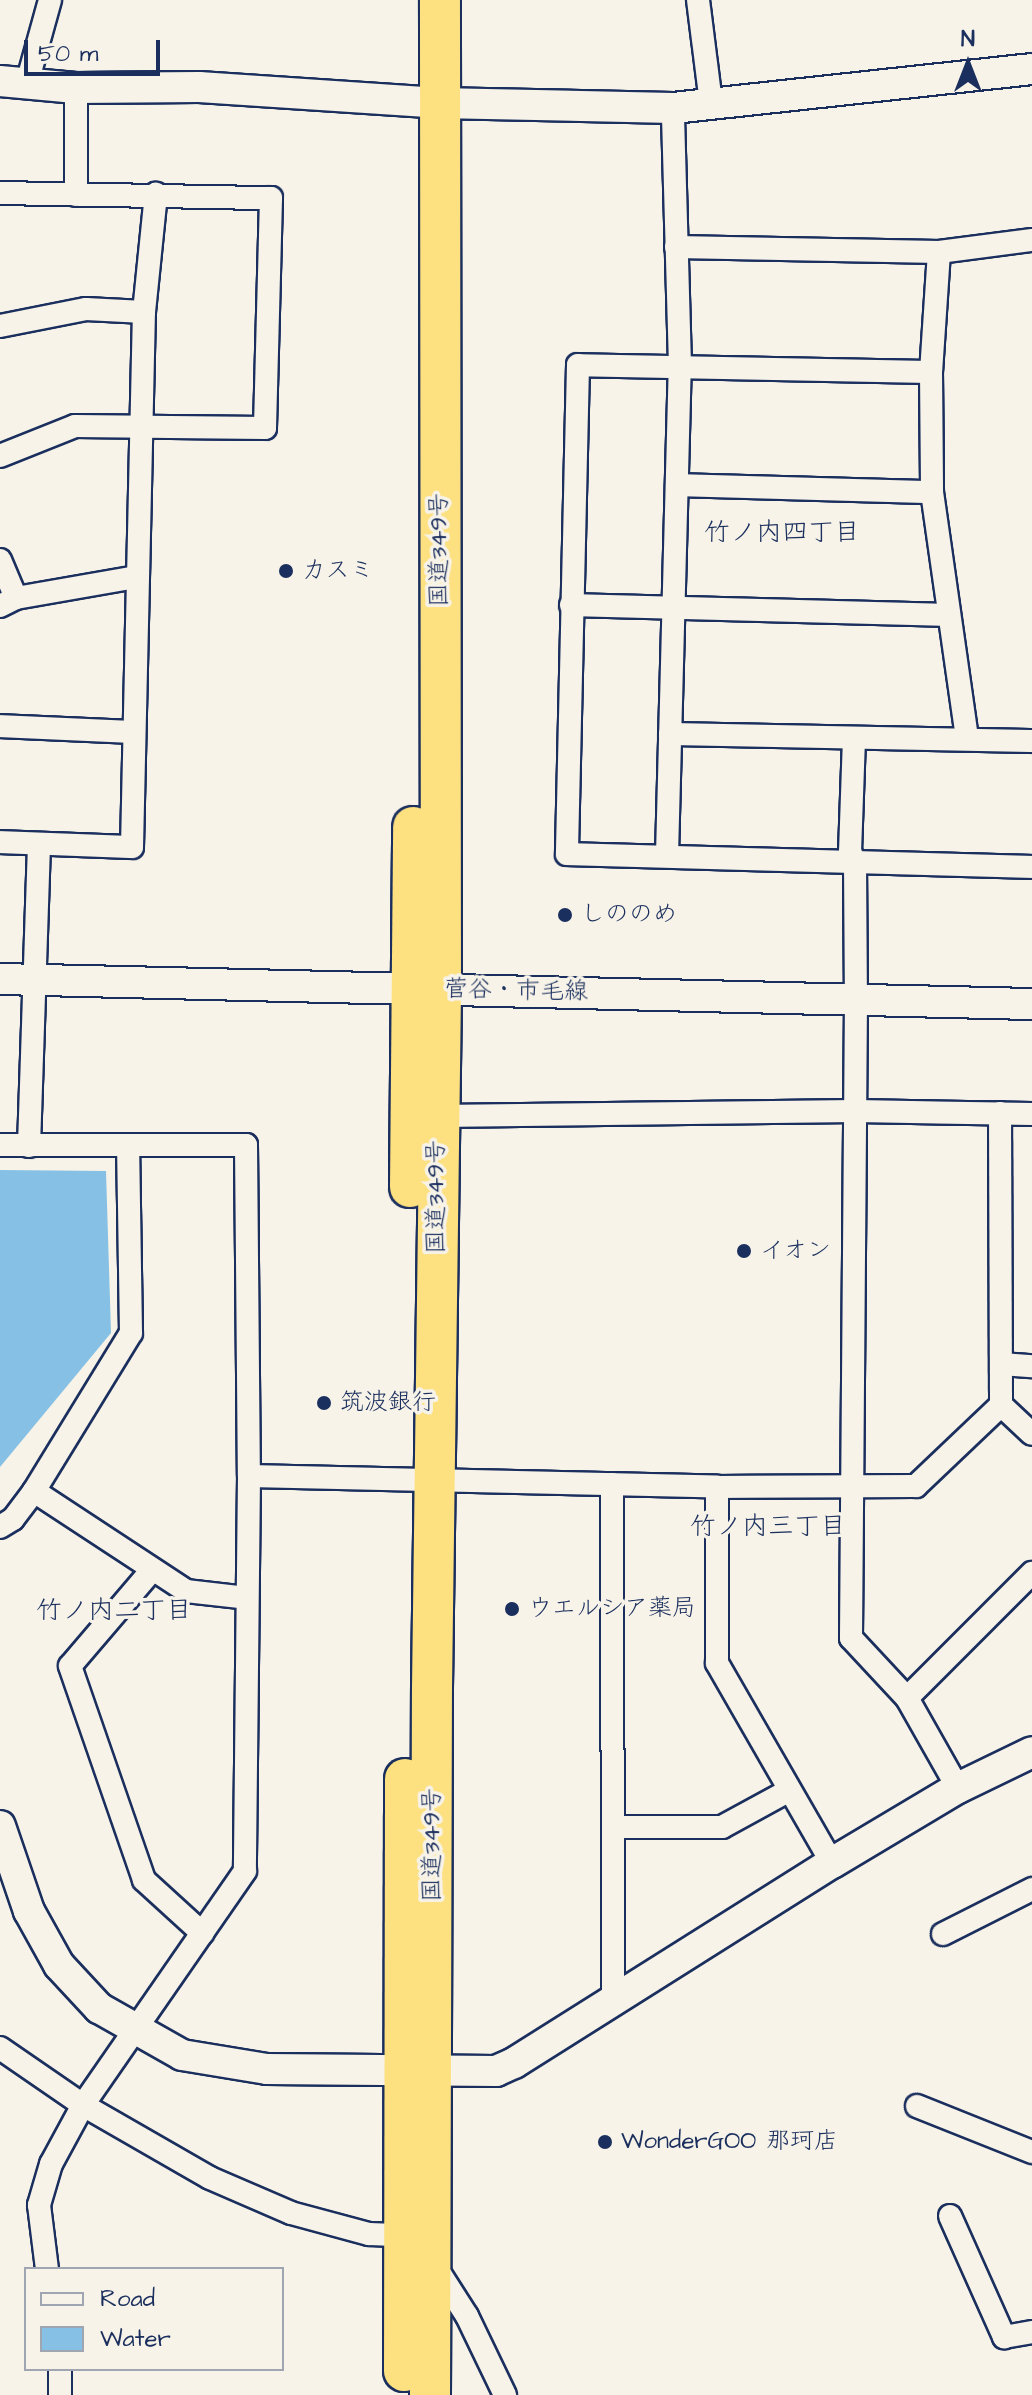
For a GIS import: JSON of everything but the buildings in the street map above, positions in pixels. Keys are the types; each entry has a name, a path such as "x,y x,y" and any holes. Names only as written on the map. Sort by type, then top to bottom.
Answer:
{"highway":[{"name":"国道349号","path":"417,0 428,102 426,989 418,2070 432,2261 430,2395"},
{"name":"国道349号","path":"428,102 440,0"},
{"name":"国道349号","path":"421,1481 438,1116 426,989"},
{"name":"国道349号","path":"404,2395 402,2235 418,2070"}],"street":[{"path":"50,0 14,82 76,88 199,87 428,102 673,108 1032,69"},
{"path":"698,0 711,103"},
{"path":"76,88 76,195"},
{"path":"667,855 680,366 673,108"},
{"path":"0,193 271,198 265,428 75,426 2,450"},
{"path":"0,842 132,847 144,312 156,194"},
{"path":"676,247 939,252 1032,240"},
{"path":"939,252 931,372 932,492 967,737"},
{"path":"0,326 86,309 144,312"},
{"path":"931,372 578,365 567,854 1032,867"},
{"path":"677,485 932,492"},
{"path":"0,560 8,602 136,577"},
{"path":"571,605 949,615"},
{"path":"0,726 133,732"},
{"path":"670,734 967,737 1032,741"},
{"path":"854,738 850,851 855,863 856,999 851,1638 907,1698 958,1788"},
{"path":"29,1146 39,844"},
{"name":"菅谷・市毛線","path":"0,979 1032,1004"},
{"path":"438,1116 856,1111 1032,1114"},
{"path":"249,1476 717,1487 916,1486 1001,1405 1000,1113"},
{"path":"0,1145 246,1145 249,1476 245,1871 138,2030 83,2105 51,2164 39,2205 47,2267"},
{"path":"0,1527 13,1519 34,1491 131,1333 128,1146"},
{"path":"1001,1364 1032,1366"},
{"path":"1001,1405 1032,1434"},
{"path":"612,1484 613,1999"},
{"path":"717,1487 717,1663 832,1863"},
{"path":"34,1491 186,1591 247,1598"},
{"path":"152,1570 70,1666 144,1880 202,1933"},
{"path":"907,1698 1032,1573"},
{"path":"0,1826 29,1911 59,1965 99,2008 182,2055 267,2069 496,2071 514,2063 832,1863 958,1788 1032,1752"},
{"path":"613,1827 722,1827 790,1790"},
{"path":"943,1934 1032,1889"},
{"path":"0,2048 83,2105 210,2178 291,2213 369,2234 402,2235"},
{"path":"917,2106 1032,2152"},
{"path":"950,2216 1004,2337 1032,2332"},
{"path":"432,2261 467,2316 505,2395"},
{"path":"60,2371 60,2395"}],"water":[{"path":"0,1170 106,1171 111,1333 0,1467"}],"place":[{"name":"カスミ","path":"286,571"},
{"name":"しののめ","path":"565,915"},
{"name":"イオン","path":"744,1251"},
{"name":"筑波銀行","path":"324,1403"},
{"name":"ウエルシア薬局","path":"512,1609"},
{"name":"WonderGOO 那珂店","path":"605,2142"}],"district":[{"name":"竹ノ内四丁目","path":"782,533"},
{"name":"竹ノ内三丁目","path":"768,1527"},
{"name":"竹ノ内二丁目","path":"114,1611"}]}
